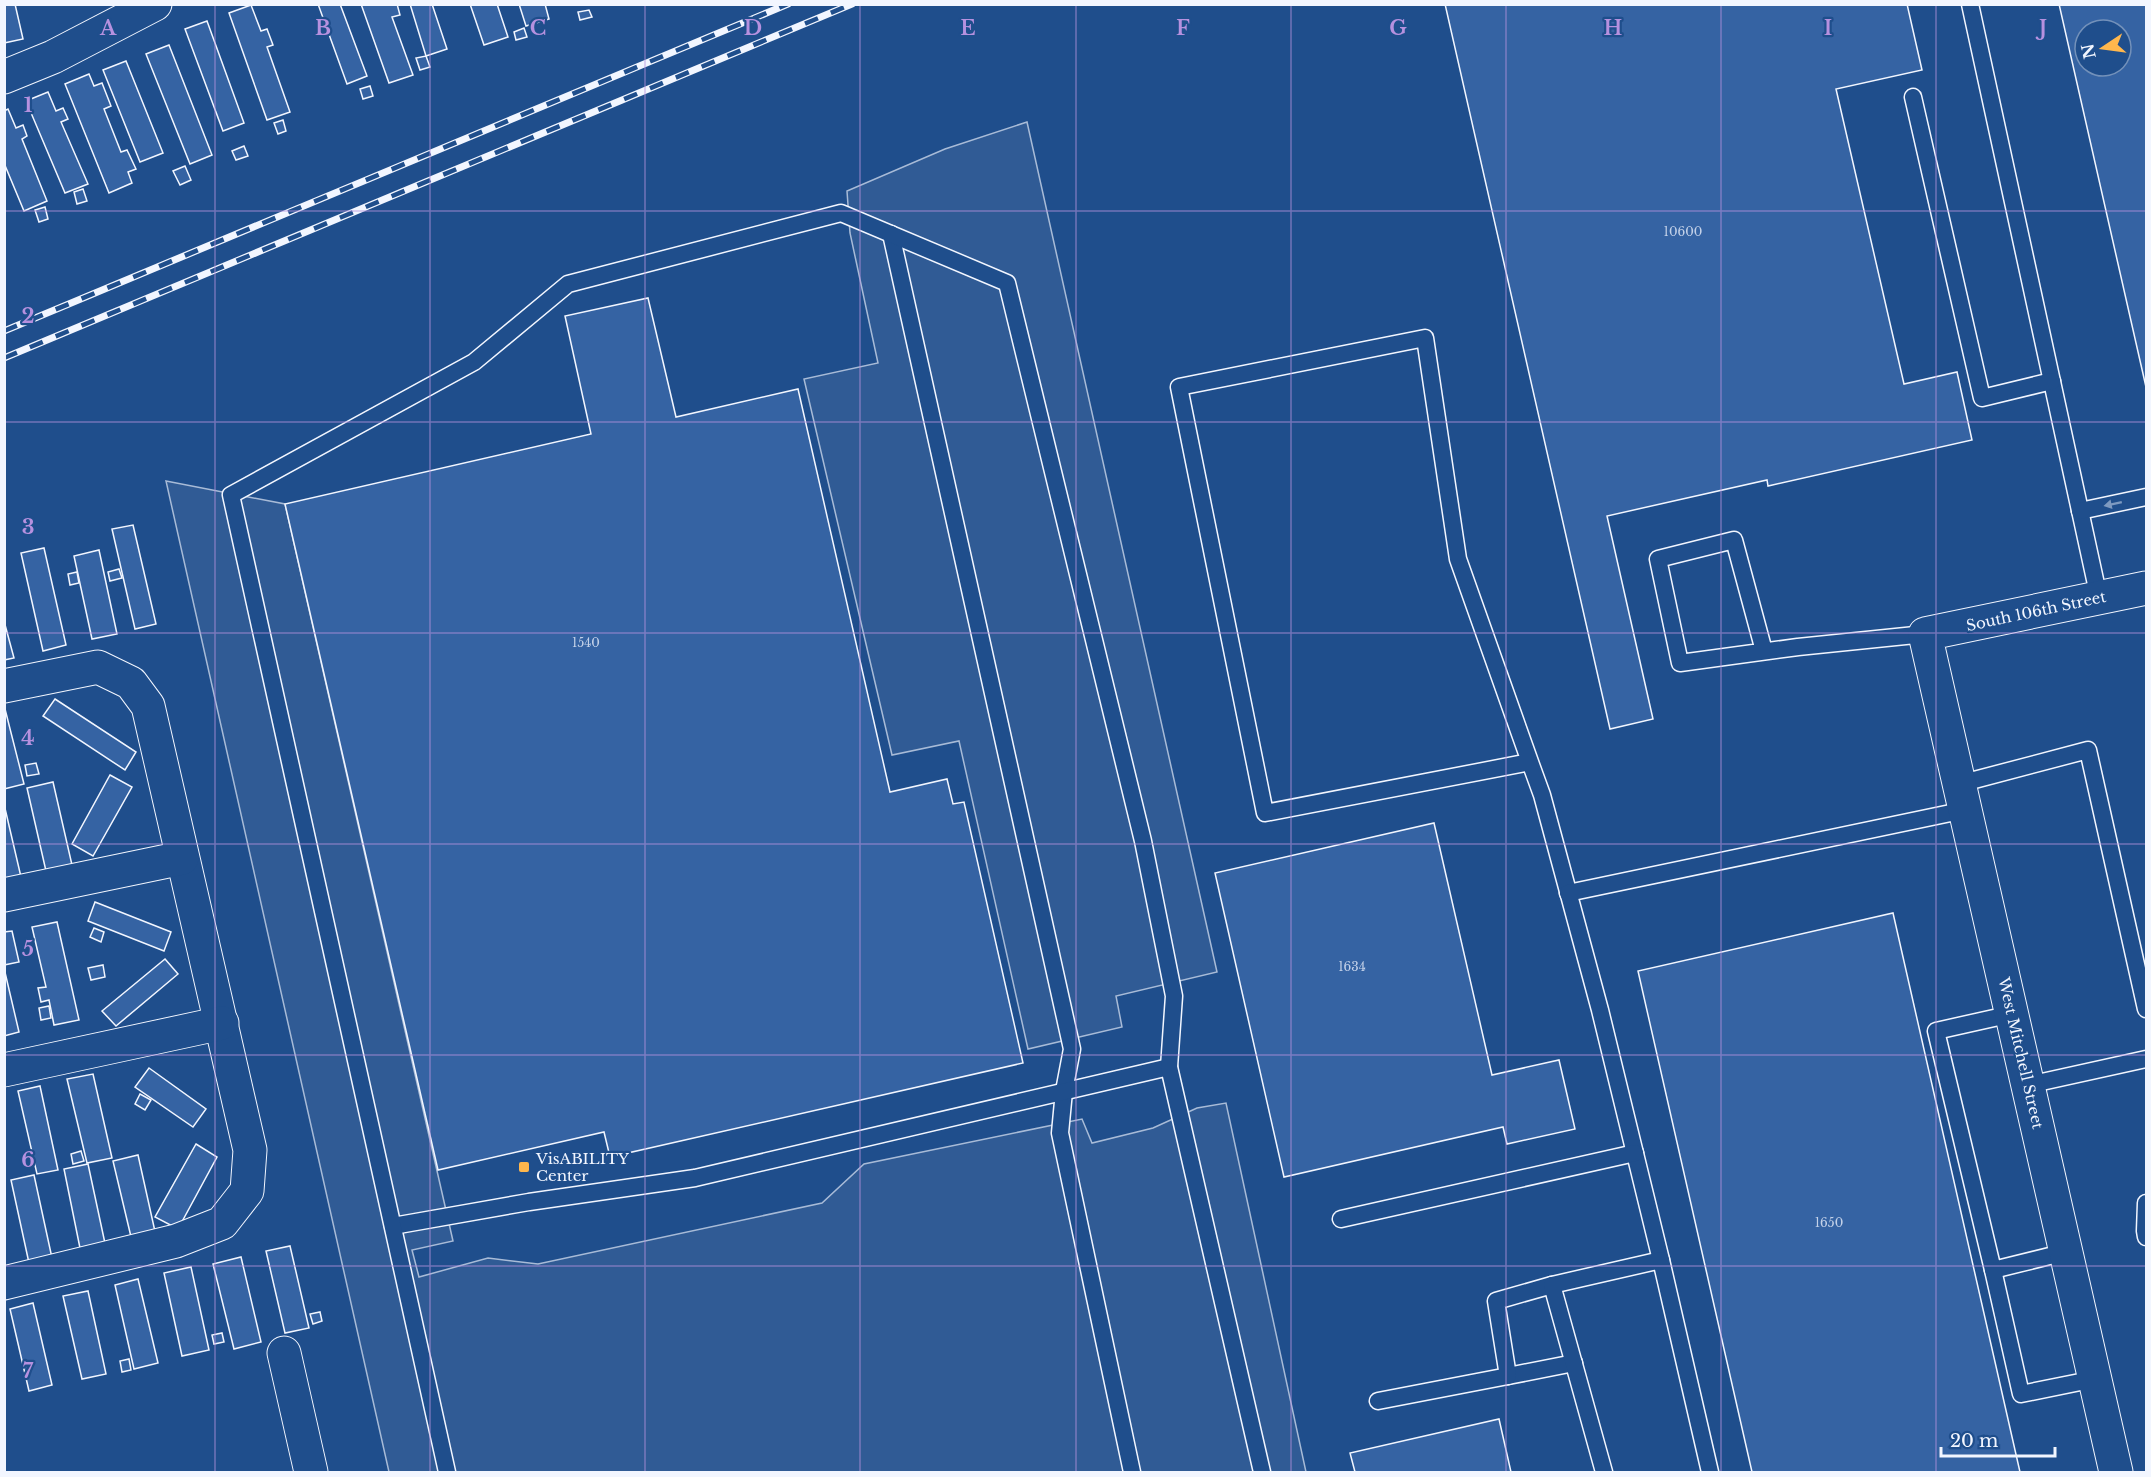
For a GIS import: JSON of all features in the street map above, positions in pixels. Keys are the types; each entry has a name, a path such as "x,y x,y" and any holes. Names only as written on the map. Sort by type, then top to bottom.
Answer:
{"street":[{"path":"4,77 52,57 155,4"},
{"name":"South 106th Street","path":"1925,634 2146,588"},
{"name":"West Mitchell Street","path":"1925,634 2116,1473"},
{"path":"4,687 98,667 131,683 148,706 250,1150 248,1191 222,1223 176,1241 4,1283"},
{"path":"4,895 182,858"},
{"path":"4,1070 222,1023"},
{"path":"284,1353 311,1473"}],"lane":[{"path":"1970,4 2099,598"},
{"path":"1913,97 1982,398 2052,381"},
{"path":"447,1473 231,495 474,362 567,284 841,213 1006,283 1143,841 1174,996 1169,1067 1262,1473"},
{"path":"891,234 1072,1049 1064,1091 1060,1132 1131,1473"},
{"path":"1530,762 1265,813 1179,387 1425,338 1458,558 1542,795 1600,1010 1710,1473"},
{"path":"2080,511 2146,497"},
{"path":"1764,651 1734,540 1658,560 1680,663 1764,651 1925,634"},
{"path":"1568,892 1962,797 2088,750 2146,1009"},
{"path":"2012,1014 1936,1031 2021,1394 2096,1379"},
{"path":"2028,1085 2146,1059"},
{"path":"393,1226 529,1202 695,1178 1169,1067"},
{"path":"1341,1219 1635,1153"},
{"path":"2146,1203 2146,1237"},
{"path":"1993,1270 2066,1252"},
{"path":"1508,1376 1496,1301 1552,1285 1661,1260"},
{"path":"1552,1285 1604,1473"},
{"path":"1378,1401 1574,1363"}],"shaded area":[{"path":"1027,122 1217,972 1116,996 1122,1027 1028,1049 959,741 892,755 804,379 878,363 850,233 847,191 945,149"},
{"path":"166,481 285,504 453,1241 412,1250 419,1277 488,1258 538,1264 822,1203 864,1164 1082,1119 1092,1143 1153,1128 1197,1108 1226,1103 1306,1472 389,1472"}],"building":[{"path":"4,4 15,4 23,39 4,43"},
{"path":"318,4 340,4 367,76 347,84"},
{"path":"361,4 397,4 400,15 392,17 413,75 389,83"},
{"path":"410,4 432,4 447,49 426,56"},
{"path":"470,4 497,4 508,37 484,45"},
{"path":"519,4 545,4 549,19 526,26"},
{"path":"1445,4 1907,4 1922,70 1836,89 1904,384 1957,372 1972,440 1768,486 1767,480 1607,516 1653,719 1610,729"},
{"path":"2059,4 2146,4 2146,387 2076,78 2133,78 2133,18 2073,18 2073,66"},
{"path":"251,5 261,31 267,29 273,45 267,47 290,112 267,120 229,13"},
{"path":"589,10 592,17 580,20 578,12"},
{"path":"207,21 244,123 223,131 185,29"},
{"path":"524,28 527,37 516,40 514,32"},
{"path":"169,45 212,155 190,164 146,54"},
{"path":"426,56 430,67 420,70 416,58"},
{"path":"126,61 163,153 140,162 103,70"},
{"path":"89,74 94,86 102,83 111,106 104,109 121,152 127,150 136,169 128,172 132,183 109,193 65,84"},
{"path":"370,86 373,96 363,99 360,89"},
{"path":"48,92 56,111 63,108 68,119 61,122 88,184 65,193 26,101"},
{"path":"8,109 16,128 23,125 27,136 22,139 47,201 24,211 4,163 4,111"},
{"path":"283,120 286,131 278,134 274,123"},
{"path":"244,146 248,156 236,160 232,151"},
{"path":"185,166 191,180 180,185 173,171"},
{"path":"83,189 87,201 77,204 74,192"},
{"path":"45,207 48,219 39,222 35,210"},
{"path":"648,298 676,417 798,389 890,792 947,779 953,804 964,802 1023,1063 610,1157 604,1132 438,1170 285,504 591,434 565,316"},
{"path":"133,525 156,624 135,629 112,529"},
{"path":"44,548 66,645 43,651 21,553"},
{"path":"99,550 117,634 92,639 74,556"},
{"path":"119,569 122,578 110,581 108,572"},
{"path":"77,572 79,583 70,585 68,574"},
{"path":"4,621 14,658 4,660"},
{"path":"55,699 136,752 125,770 43,716"},
{"path":"4,705 24,784 4,789"},
{"path":"36,763 39,774 27,776 25,765"},
{"path":"110,775 132,787 93,856 72,844"},
{"path":"53,782 72,865 46,871 27,788"},
{"path":"4,804 21,877 4,881"},
{"path":"1434,823 1492,1075 1559,1060 1575,1129 1507,1144 1503,1127 1284,1177 1215,873"},
{"path":"95,902 171,932 164,951 88,921"},
{"path":"1893,913 2020,1472 1752,1472 1638,971"},
{"path":"57,922 79,1020 54,1025 49,1000 41,1002 38,988 46,987 32,927"},
{"path":"94,928 104,932 101,942 90,937"},
{"path":"12,931 19,962 4,965 4,932"},
{"path":"165,959 178,974 116,1026 102,1011"},
{"path":"103,965 105,977 91,980 88,968"},
{"path":"4,968 19,1032 4,1036"},
{"path":"49,1006 51,1018 41,1020 39,1008"},
{"path":"149,1068 206,1109 193,1127 135,1087"},
{"path":"93,1074 112,1158 87,1163 67,1079"},
{"path":"40,1086 58,1170 37,1174 18,1091"},
{"path":"140,1094 151,1100 145,1110 135,1104"},
{"path":"196,1144 217,1157 178,1229 155,1217"},
{"path":"81,1151 84,1161 73,1164 71,1154"},
{"path":"138,1155 156,1236 132,1241 113,1161"},
{"path":"88,1164 106,1248 81,1253 64,1169"},
{"path":"34,1175 52,1258 29,1263 11,1180"},
{"path":"290,1246 309,1328 285,1333 266,1251"},
{"path":"241,1257 261,1342 234,1349 213,1264"},
{"path":"191,1267 209,1350 182,1356 164,1273"},
{"path":"138,1279 158,1363 134,1369 115,1285"},
{"path":"88,1291 106,1374 82,1379 63,1296"},
{"path":"33,1303 52,1385 29,1391 10,1309"},
{"path":"320,1312 322,1321 313,1324 310,1314"},
{"path":"222,1333 224,1342 214,1344 212,1335"},
{"path":"129,1359 131,1370 122,1372 120,1361"},
{"path":"1499,1419 1511,1472 1355,1472 1350,1453"}],"railway":[{"path":"4,331 788,4"},
{"path":"4,358 852,4"}],"place":[{"name":"VisABILITY Center","path":"524,1167"}]}
